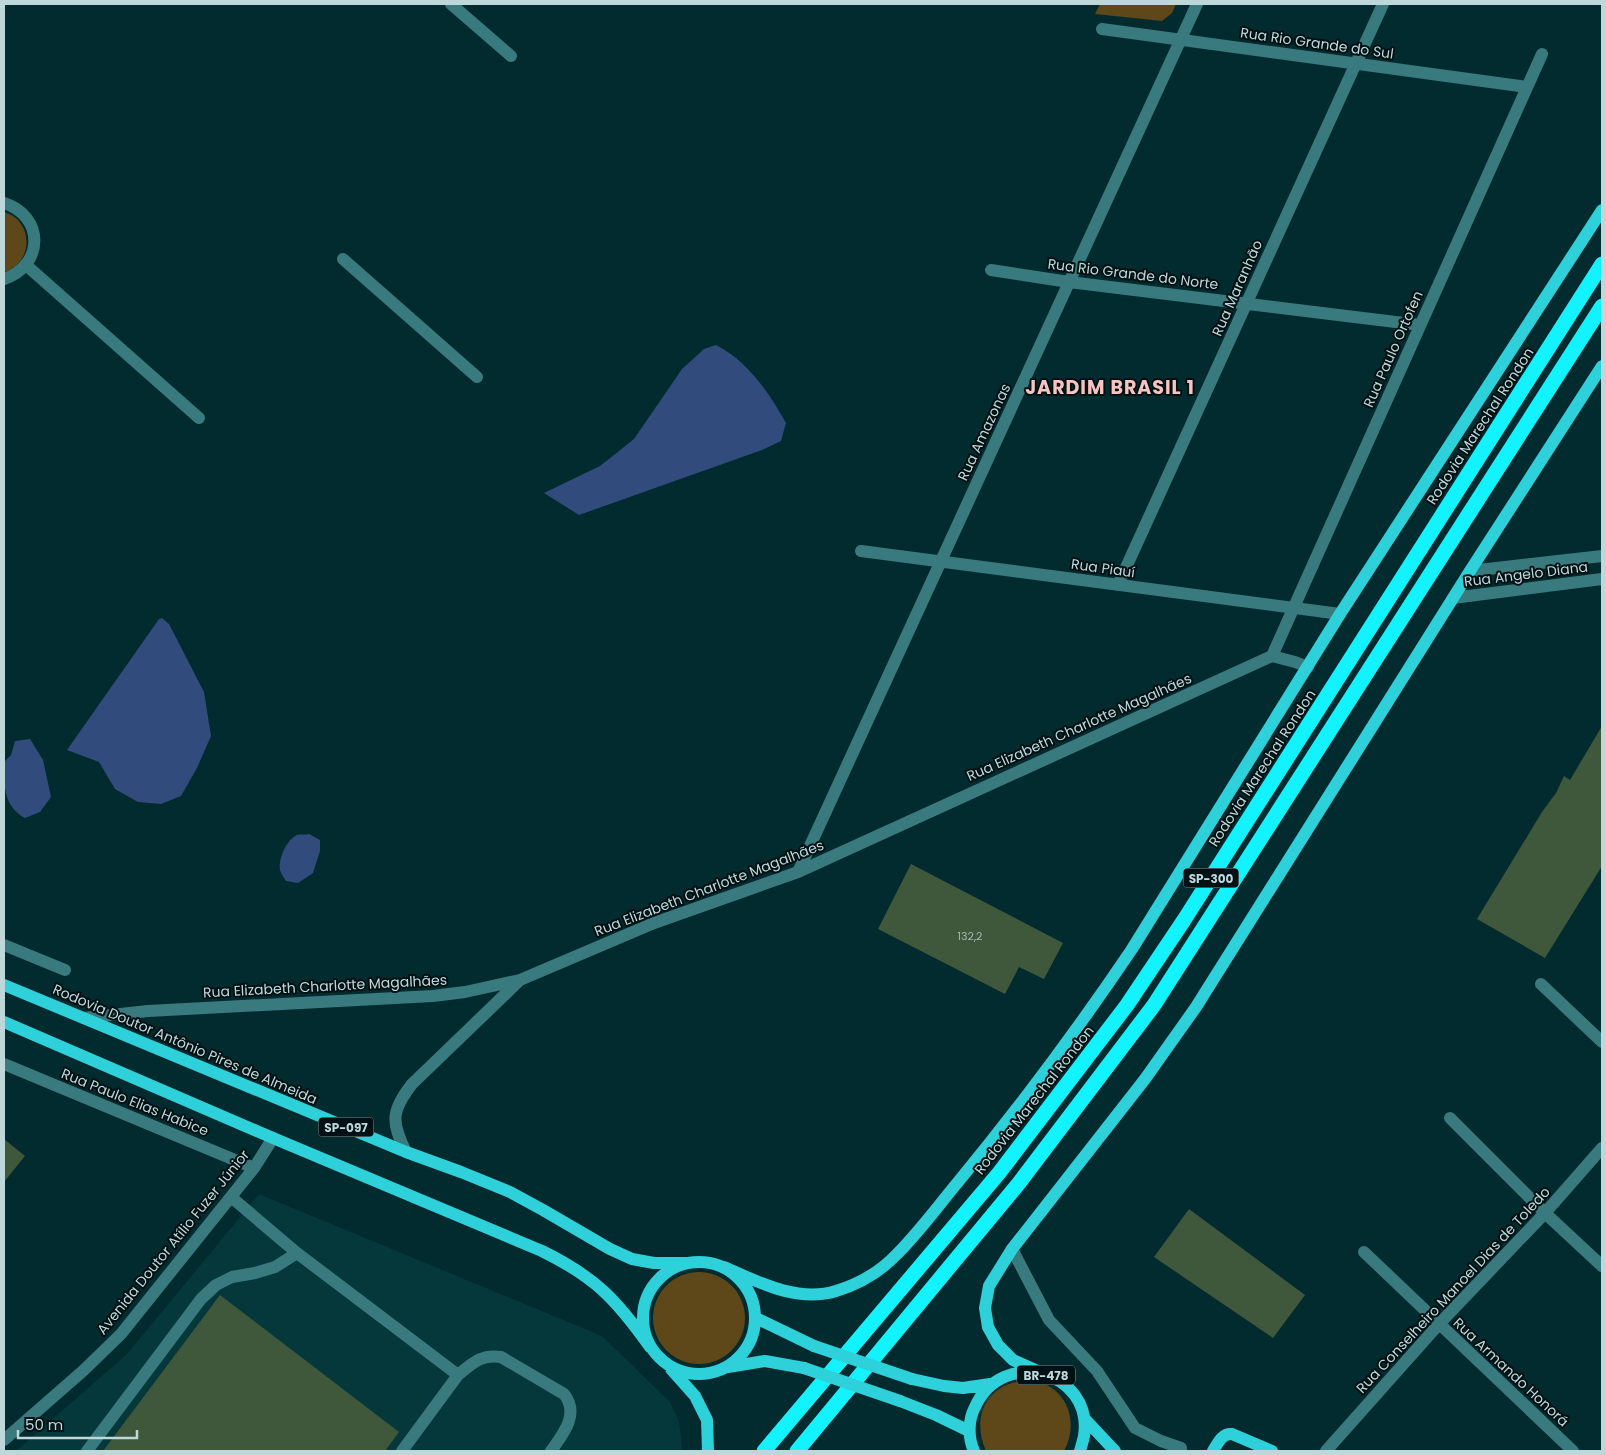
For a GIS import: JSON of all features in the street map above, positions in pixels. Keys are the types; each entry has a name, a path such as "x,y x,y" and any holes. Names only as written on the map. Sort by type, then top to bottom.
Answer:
{"highway":[{"name":"Rodovia Marechal Rondon","path":"764,1451 999,1173 1127,1005 1602,264"},
{"name":"SP-300","path":"797,1451 1018,1183 1154,1005 1602,306"}],"main road":[{"path":"708,1451 707,1420 695,1396 650,1347 644,1330 643,1313 647,1296 656,1281 670,1270 686,1263 705,1261 783,1290 807,1294 834,1292 860,1282 877,1272 897,1255 988,1145 1100,996 1132,949 1340,614 1602,210"},
{"path":"1042,1373 1013,1360 998,1345 988,1327 985,1308 989,1286 1012,1250 1145,1079 1196,1007 1470,571 1602,366"},
{"name":"Rodovia Doutor Antônio Pires de Almeida","path":"4,986 406,1152 510,1192 610,1249 632,1259 654,1263 686,1263"},
{"name":"SP-097","path":"4,1022 273,1138 511,1237 568,1264 603,1289 628,1316 650,1347"},
{"path":"724,1267 738,1276 748,1288 754,1302 756,1318 753,1337 743,1354 728,1367"},
{"name":"BR-478","path":"756,1318 814,1346 912,1379 944,1386 963,1388 990,1384 1006,1375 1024,1371 1042,1373 1059,1380 1070,1390 1079,1403 1084,1418 1115,1451"},
{"path":"667,1365 682,1372 698,1375 714,1373 728,1367 765,1361 804,1368 900,1401 936,1415 969,1431"},
{"path":"974,1451 969,1431 971,1414 978,1398 990,1384"},
{"path":"1080,1451 1084,1436 1084,1418"},
{"path":"1213,1451 1223,1436 1228,1433 1272,1451"}],"street":[{"path":"451,4 511,56"},
{"name":"Rua Amazonas","path":"798,872 1197,4"},
{"name":"Rua Maranhão","path":"1118,585 1383,4"},
{"name":"Rua Rio Grande do Sul","path":"1102,29 1527,87"},
{"name":"Rua Paulo Ortofen","path":"1272,656 1542,54"},
{"path":"4,204 13,206 23,213 30,222 34,233 32,256 26,266 16,274 4,279"},
{"path":"343,259 477,377"},
{"path":"26,266 199,418"},
{"name":"Rua Rio Grande do Norte","path":"991,270 1069,282 1420,325"},
{"name":"Rua Piauí","path":"861,551 1340,614"},
{"name":"Rua Angelo Diana","path":"1470,571 1602,556"},
{"name":"Rua Angelo Diana","path":"1453,598 1602,579"},
{"path":"1272,656 1308,667"},
{"name":"Rua Elizabeth Charlotte Magalhães","path":"84,1018 148,1011 433,996 465,992 520,980 654,923 798,872 1272,656"},
{"path":"4,945 65,970"},
{"path":"406,1152 397,1134 395,1118 398,1106 404,1095 426,1071 520,980"},
{"path":"1541,984 1602,1042"},
{"name":"Rua Paulo Elias Habice","path":"4,1064 254,1168"},
{"path":"1450,1118 1545,1213 1602,1266"},
{"name":"Avenida Doutor Atílio Fuzer Júnior","path":"4,1440 84,1370 121,1334 254,1168 273,1138"},
{"name":"Rua Conselheiro Manoel Dias de Toledo","path":"1326,1451 1439,1324 1545,1213 1602,1148"},
{"path":"231,1197 297,1253 458,1374"},
{"path":"1012,1250 1049,1320 1097,1371 1135,1428 1161,1441 1181,1448"},
{"name":"Rua Armando Honorá","path":"1364,1252 1573,1451"},
{"path":"87,1451 201,1299 216,1286 232,1277 256,1273 275,1267 297,1253"},
{"path":"402,1451 458,1374 476,1360 490,1355 502,1357 564,1394 570,1402 570,1419 551,1451"}],"shaded area":[{"path":"1100,4 1176,4 1172,13 1162,21 1095,14"},
{"path":"4,212 14,217 21,224 25,232 26,242 25,252 21,260 14,267 4,272"},
{"path":"259,1194 602,1336 670,1402 679,1422 682,1447 680,1451 16,1451 127,1354"},
{"path":"699,1272 717,1275 732,1285 742,1300 745,1318 742,1336 732,1351 717,1361 699,1364 681,1361 666,1351 656,1336 653,1318 656,1300 666,1285 681,1275"},
{"path":"1020,1381 1036,1381 1047,1385 1063,1400 1068,1409 1071,1430 1064,1451 986,1451 980,1423 984,1406 989,1398 1004,1386"}],"water":[{"path":"716,345 738,360 765,389 786,423 781,441 762,450 579,515 544,493 600,466 634,439 682,369 704,349"},
{"path":"162,618 169,624 204,692 211,736 197,768 181,796 161,804 138,802 115,789 99,762 67,750 159,619"},
{"path":"30,739 43,760 51,797 40,812 25,818 12,807 6,794 4,762 11,755 15,741"},
{"path":"309,834 320,840 320,851 313,873 298,883 286,881 280,870 280,861 284,851 289,841 293,838 298,835"}],"building":[{"path":"1602,726 1602,866 1545,958 1477,919 1542,812 1556,793 1564,776 1570,780"},
{"path":"911,864 1063,943 1044,979 1019,967 1005,994 878,929"},
{"path":"4,1139 25,1156 4,1182"},
{"path":"1189,1209 1305,1295 1273,1338 1154,1257"},
{"path":"220,1295 399,1432 385,1451 103,1451"}],"district":[{"name":"JARDIM BRASIL 1","path":"1110,387"}]}
